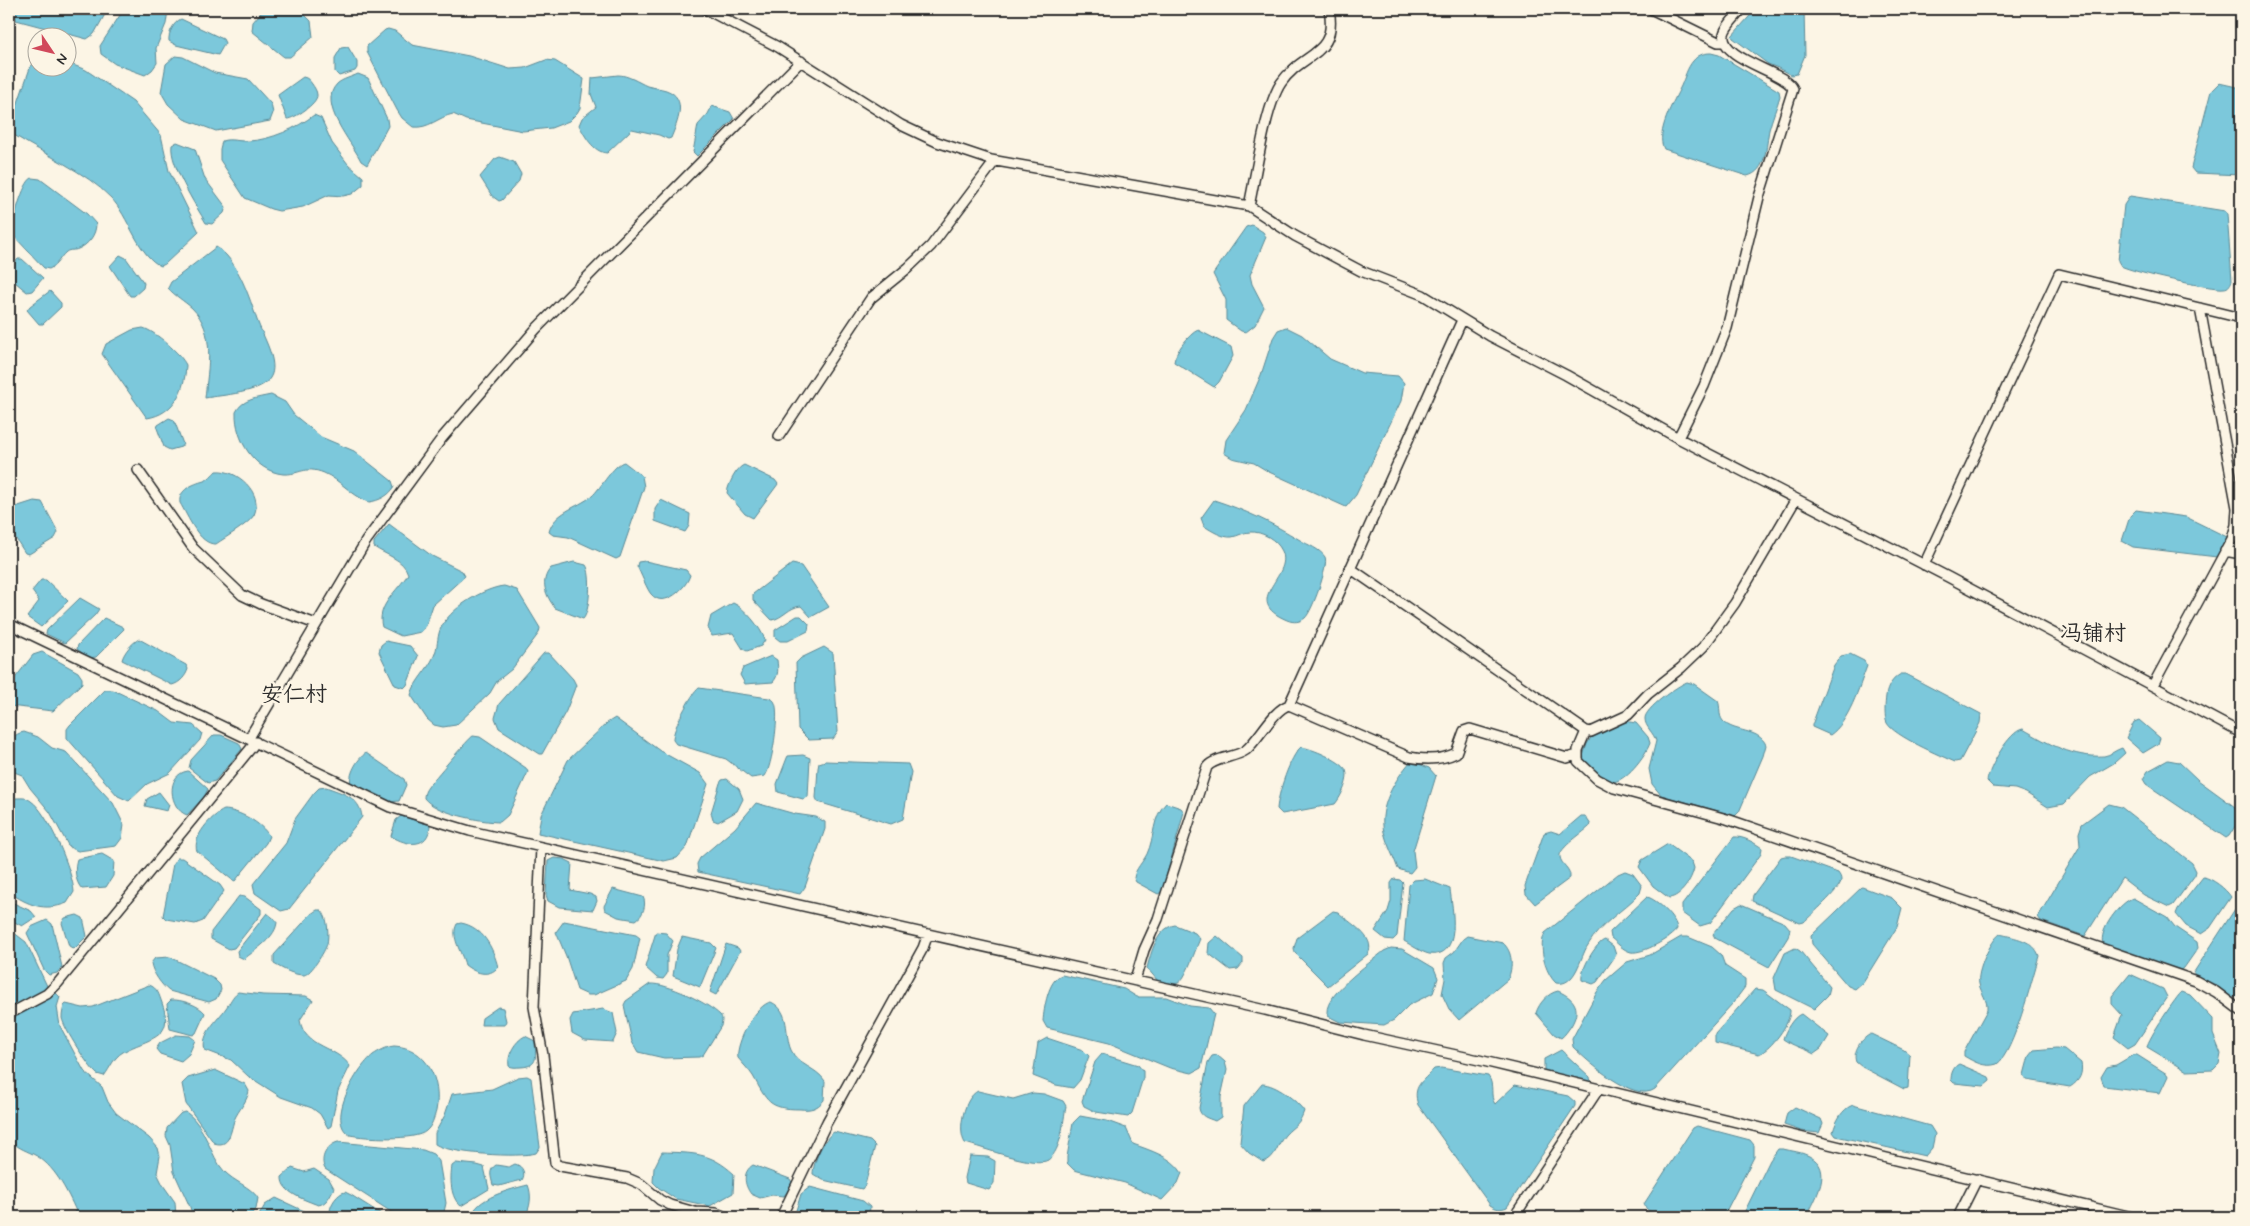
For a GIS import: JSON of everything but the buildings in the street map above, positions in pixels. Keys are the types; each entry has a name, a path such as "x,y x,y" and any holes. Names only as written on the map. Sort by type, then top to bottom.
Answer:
{"street":[{"path":"705,9 716,11 801,61 901,125 945,145 996,161 1249,206 1303,240 1372,276 1423,295 1502,343 1566,375 1678,438 1924,565 2241,733"},
{"path":"1249,206 1274,96 1290,72 1326,44 1332,29 1329,9"},
{"path":"1651,9 1718,42 1724,42 1752,65 1786,80 1792,89 1759,196 1727,328 1704,386 1678,438"},
{"path":"1724,42 1725,31 1742,9"},
{"path":"9,1014 47,994 58,983 253,740 316,624 377,525 410,484 442,438 536,329 801,61"},
{"path":"779,436 871,298 908,268 931,246 996,161"},
{"path":"1924,565 2059,274 2241,318"},
{"path":"2153,685 2234,532 2236,508 2200,308"},
{"path":"1136,980 1144,950 1158,919 1207,767 1211,763 1234,757 1246,749 1279,711 1289,705 1462,320"},
{"path":"138,470 193,548 242,595 316,624"},
{"path":"1350,568 1586,731 1591,732 1628,715 1648,694 1697,654 1735,602 1796,499"},
{"path":"2225,551 2241,554"},
{"path":"9,624 390,807 470,831 1136,980 2132,1217"},
{"path":"1289,705 1332,725 1418,758 1448,757 1456,753 1464,731 1470,729 1567,758 1577,755"},
{"path":"1586,731 1577,755 1582,766 1597,779 1614,788 1727,819 2196,981 2216,992 2241,1011"},
{"path":"541,847 534,1007 543,1055 555,1163 560,1166 627,1178 641,1184 660,1200 670,1205 695,1212 716,1213 726,1217"},
{"path":"781,1217 827,1122 923,948 928,934"},
{"path":"1514,1217 1598,1090"},
{"path":"1958,1217 1977,1179"}],"water":[{"path":"14,9 108,9 94,34 87,39 78,37 78,28 46,28 16,20"},
{"path":"124,9 168,10 166,24 156,48 157,63 145,75 115,64 101,54 100,46"},
{"path":"264,9 299,9 311,21 313,37 290,57 284,57 252,31 253,22"},
{"path":"1756,9 1804,9 1805,55 1797,74 1791,75 1768,64 1733,38 1732,36"},
{"path":"181,19 223,39 225,43 218,55 176,45 169,41 172,28"},
{"path":"388,29 395,31 412,45 469,56 510,69 525,68 546,60 555,61 584,79 580,108 569,121 551,128 523,131 466,120 453,114 429,125 413,127 402,118 397,110 367,52 367,46"},
{"path":"348,47 357,62 357,68 355,71 339,76 335,72 335,58 341,48"},
{"path":"1711,53 1719,55 1779,91 1780,96 1769,130 1762,164 1754,173 1747,176 1664,149 1662,135 1666,117 1689,67 1699,56"},
{"path":"175,56 183,57 215,73 248,79 271,104 273,113 270,121 216,131 184,119 168,104 161,92 166,64"},
{"path":"78,67 86,70 133,102 161,135 169,171 199,232 161,266 146,254 117,205 101,188 77,171 14,135 11,132 11,123 28,74 28,78 78,78"},
{"path":"358,74 368,78 387,119 388,126 367,165 361,161 344,134 333,112 331,102 332,92 337,84 344,79"},
{"path":"618,75 629,77 647,86 666,90 673,94 677,99 679,111 671,138 668,139 632,129 607,153 598,150 590,143 579,125 582,118 596,107 591,94 592,78"},
{"path":"303,77 308,79 314,88 317,94 316,98 305,110 287,119 278,95"},
{"path":"2219,83 2241,88 2241,175 2195,173 2191,168 2211,91"},
{"path":"712,106 730,112 734,119 697,156 693,152 698,125 708,114"},
{"path":"314,115 321,118 332,143 348,164 363,177 363,185 352,194 343,196 329,195 303,207 279,211 245,198 220,160 222,141 249,141 275,136 292,129"},
{"path":"177,142 195,149 205,179 226,207 224,213 212,224 206,223 179,174 172,153 172,145"},
{"path":"500,157 514,162 521,174 519,181 499,201 492,196 480,177 495,159"},
{"path":"32,178 40,179 87,214 96,224 95,232 88,242 78,249 66,252 49,269 44,268 12,234 22,195"},
{"path":"2130,196 2225,211 2227,214 2232,281 2229,286 2217,288 2189,284 2121,266 2118,261 2124,205"},
{"path":"1252,225 1263,232 1266,237 1250,275 1252,284 1264,307 1255,325 1246,332 1241,331 1226,320 1226,300 1213,274 1246,227"},
{"path":"216,247 224,252 242,280 272,357 273,372 265,383 258,387 205,398 209,350 205,328 200,317 192,308 168,288 171,282"},
{"path":"120,255 126,258 144,283 143,288 134,296 130,296 110,266"},
{"path":"18,259 22,259 43,278 32,291 27,292 9,277 9,269"},
{"path":"50,291 61,303 61,307 43,324 39,324 27,310"},
{"path":"1286,327 1302,335 1330,359 1362,373 1398,376 1404,383 1401,401 1356,495 1346,507 1269,472 1254,463 1232,458 1224,453 1226,440 1246,410 1261,375 1273,338 1278,330"},
{"path":"143,328 167,344 179,355 186,365 180,392 171,406 156,416 147,418 102,354 106,344 132,330"},
{"path":"1198,330 1231,347 1233,356 1219,382 1214,387 1174,362 1183,344"},
{"path":"271,395 285,402 294,415 321,437 354,451 392,481 394,487 390,493 369,502 324,473 307,470 283,474 263,467 248,452 243,443 239,433 236,412 246,402"},
{"path":"169,418 174,420 183,444 181,447 170,450 164,447 157,428 158,425"},
{"path":"624,462 642,476 644,487 620,557 616,559 568,537 553,535 549,532 552,525 561,515 592,496 616,467"},
{"path":"744,465 775,480 778,484 753,518 745,514 727,493 733,477"},
{"path":"216,471 232,474 247,484 252,491 256,507 251,519 216,544 204,540 199,535 180,503 180,498 184,491 207,479"},
{"path":"661,500 690,514 689,526 685,532 655,521 655,509"},
{"path":"1214,500 1269,523 1323,554 1326,562 1325,569 1312,607 1305,618 1297,622 1287,620 1273,612 1268,604 1267,596 1284,561 1282,551 1277,543 1269,537 1255,532 1229,537 1218,534 1204,526 1201,518"},
{"path":"34,501 42,502 58,532 55,538 29,554 25,553 9,528 9,509"},
{"path":"2136,510 2186,517 2227,537 2217,557 2133,547 2122,541 2130,516"},
{"path":"389,524 432,556 462,571 465,576 433,605 426,626 421,632 401,636 382,627 381,619 385,605 408,574 403,565 398,561 374,547 374,542"},
{"path":"645,561 686,570 690,575 680,591 668,598 656,598 651,594 637,566 638,562"},
{"path":"574,562 586,565 588,569 590,584 589,601 583,619 555,608 545,588 545,578 551,568"},
{"path":"792,564 801,566 829,607 811,617 801,606 789,610 772,620 753,600 753,594"},
{"path":"41,580 46,580 68,601 41,627 27,617 39,601 32,591"},
{"path":"504,586 517,590 540,628 539,633 512,669 497,681 490,693 456,725 443,727 434,725 427,719 411,695 415,685 434,656 438,636 444,622 458,607 477,595"},
{"path":"80,598 99,609 95,615 65,643 46,634 47,630"},
{"path":"733,603 752,619 760,630 765,640 761,646 747,651 743,649 733,633 712,636 708,628 711,616"},
{"path":"797,616 801,616 809,624 808,631 788,641 780,641 775,637 775,630"},
{"path":"104,618 124,629 96,657 89,658 77,649 78,645"},
{"path":"139,639 186,665 188,669 186,674 178,683 172,685 122,660 129,648"},
{"path":"386,641 410,646 418,656 407,685 404,688 395,685 379,652 381,645"},
{"path":"824,647 833,653 838,732 833,739 809,740 798,729 796,663 801,658"},
{"path":"42,652 78,672 82,678 82,683 53,711 9,706 9,686 33,655"},
{"path":"544,653 549,653 573,679 576,685 566,711 542,754 540,754 499,728 495,718 499,704"},
{"path":"1850,654 1864,661 1867,666 1848,713 1843,722 1830,735 1812,727 1812,725 1834,665 1841,656"},
{"path":"771,656 777,660 778,666 773,682 745,684 740,675 743,668"},
{"path":"1901,674 1905,674 1981,714 1980,723 1960,761 1955,762 1918,745 1899,734 1887,723 1885,710 1889,686"},
{"path":"1687,682 1694,684 1718,701 1721,719 1727,725 1758,736 1766,745 1739,812 1735,816 1661,795 1652,784 1649,769 1656,741 1645,722 1646,715 1662,698"},
{"path":"699,688 769,698 774,701 777,718 770,762 765,776 751,778 726,759 676,744 673,740 683,712 691,697"},
{"path":"105,690 113,690 158,711 174,723 193,725 202,733 200,740 170,773 147,784 129,801 118,796 67,738 67,729 70,725"},
{"path":"615,718 660,751 700,773 708,784 687,847 677,858 664,861 538,833 541,815 568,760 607,723"},
{"path":"2139,720 2160,738 2158,744 2143,753 2126,738 2134,722"},
{"path":"1624,721 1636,723 1648,737 1650,743 1640,761 1628,773 1617,781 1611,782 1587,766 1583,756 1592,736"},
{"path":"2023,729 2052,745 2082,755 2104,756 2122,748 2125,753 2114,763 2090,777 2064,804 2048,807 2026,793 2015,789 1993,787 1987,781 2000,751 2012,736"},
{"path":"24,732 38,737 52,748 66,752 113,803 124,825 122,838 116,846 78,851 69,847 50,812 22,775 9,770 8,752 10,741 13,737"},
{"path":"214,735 221,735 239,743 242,749 215,781 208,783 189,768 191,760"},
{"path":"473,736 480,737 526,768 528,772 508,815 500,822 459,816 438,808 424,798 425,791 431,783"},
{"path":"1301,747 1319,752 1343,766 1347,774 1346,783 1335,804 1282,814 1277,809 1282,785 1293,758"},
{"path":"366,753 404,779 406,785 399,801 389,802 351,785 350,781 354,768 359,759"},
{"path":"803,755 810,758 808,797 803,799 778,792 777,784 788,756"},
{"path":"2168,760 2179,762 2198,780 2235,807 2241,817 2229,836 2226,838 2146,784 2143,779 2148,771"},
{"path":"825,761 908,764 911,772 903,819 891,824 818,802 816,798 818,768 819,763"},
{"path":"1411,761 1429,768 1436,776 1413,851 1415,867 1410,873 1398,869 1385,837 1383,813 1389,794 1399,776"},
{"path":"188,771 208,789 204,797 187,815 176,806 172,792 176,778"},
{"path":"727,779 739,789 743,799 737,811 718,822 713,820 711,813 720,783 722,780"},
{"path":"326,787 354,800 361,810 362,817 289,909 281,911 255,893 253,884 286,843 295,819 314,793 319,788"},
{"path":"159,792 169,805 167,811 145,806 147,799"},
{"path":"16,798 26,798 38,807 52,829 73,883 74,892 67,903 51,907 36,906 9,892 9,802"},
{"path":"756,803 795,814 816,817 825,822 825,829 805,887 800,894 698,872 697,864 700,858 735,828"},
{"path":"1166,803 1181,808 1184,812 1162,892 1158,894 1136,882 1134,878 1150,848 1158,814"},
{"path":"2109,804 2121,807 2192,863 2196,871 2195,875 2173,905 2169,907 2144,895 2122,878 2085,936 2041,921 2038,917 2080,846 2079,833 2082,824"},
{"path":"224,810 236,812 249,818 261,826 269,836 266,843 235,881 197,851 196,845 200,833 208,822"},
{"path":"401,816 430,825 426,838 421,842 410,843 391,836 396,820"},
{"path":"1581,816 1585,816 1591,825 1563,849 1560,857 1569,872 1570,878 1535,904 1526,894 1525,886 1544,833 1551,831 1560,834"},
{"path":"1734,837 1745,839 1759,846 1762,848 1761,854 1710,923 1700,926 1682,913 1682,905"},
{"path":"1668,844 1692,862 1694,868 1691,877 1682,891 1669,898 1653,886 1639,867 1642,860"},
{"path":"102,854 114,861 113,876 106,887 82,889 76,875 77,859"},
{"path":"1791,856 1838,873 1841,878 1839,885 1825,902 1804,922 1800,923 1752,901 1753,895 1781,857"},
{"path":"177,858 182,858 220,885 224,891 203,921 195,924 166,919 163,916 173,864"},
{"path":"554,858 564,859 572,863 570,890 596,897 597,901 593,910 559,907 548,901 546,895 548,861"},
{"path":"1625,871 1633,874 1642,886 1640,893 1593,937 1573,976 1563,983 1556,983 1549,973 1544,959 1542,945 1545,933 1618,874"},
{"path":"2203,877 2218,884 2231,897 2210,928 2201,934 2186,926 2176,914"},
{"path":"1394,879 1400,880 1403,883 1397,936 1393,940 1385,939 1375,931 1388,911 1391,901 1391,883"},
{"path":"1425,879 1450,889 1453,930 1447,948 1440,953 1426,953 1404,941 1409,885 1414,880"},
{"path":"1862,887 1892,898 1902,908 1897,927 1863,982 1855,989 1848,986 1812,944 1811,936"},
{"path":"613,889 643,897 644,906 642,913 636,920 618,917 605,910 604,906"},
{"path":"239,896 245,897 261,909 261,914 234,948 229,949 211,939 211,932"},
{"path":"1647,897 1656,901 1666,910 1674,920 1677,929 1669,937 1656,945 1642,951 1631,952 1611,938 1610,932"},
{"path":"2133,898 2167,917 2175,927 2197,942 2198,948 2184,968 2180,970 2103,944 2102,938 2111,918 2122,905"},
{"path":"9,901 31,911 36,917 22,926 9,919"},
{"path":"1741,904 1785,923 1790,929 1788,937 1769,967 1715,938 1713,934 1734,908"},
{"path":"2241,904 2241,994 2232,998 2214,984 2194,975 2194,972 2235,909"},
{"path":"321,910 325,917 328,936 326,947 314,967 307,974 300,975 274,964 274,955 311,914"},
{"path":"1333,911 1338,912 1365,936 1370,948 1368,954 1328,986 1295,953 1294,948 1297,938"},
{"path":"267,913 277,921 276,927 269,938 244,959 238,956 237,951"},
{"path":"77,915 83,918 87,936 74,949 69,946 62,923 65,918"},
{"path":"47,920 52,924 62,967 57,973 49,975 44,970 27,933 31,927"},
{"path":"564,921 636,935 640,938 633,969 626,981 594,995 588,995 577,990 556,932"},
{"path":"457,924 469,925 486,939 498,967 490,972 482,973 465,965 455,934"},
{"path":"1175,925 1195,933 1200,939 1181,981 1173,984 1158,981 1147,968 1159,936 1169,927"},
{"path":"9,929 26,942 47,986 45,991 9,1009"},
{"path":"656,932 666,933 673,941 667,955 667,974 663,979 657,978 645,967"},
{"path":"2000,934 2018,938 2028,943 2033,946 2039,956 2022,1014 2010,1046 1997,1064 1988,1065 1980,1064 1964,1056 1964,1052 1987,1010 1979,984 1980,972 1989,949"},
{"path":"1217,936 1243,958 1243,963 1238,969 1230,970 1208,953 1209,943"},
{"path":"1467,936 1503,943 1509,951 1511,970 1508,979 1459,1020 1449,1009 1442,994 1445,979 1444,963 1446,958 1454,952"},
{"path":"682,937 711,943 716,948 700,987 673,976 677,949"},
{"path":"1681,937 1688,937 1712,947 1721,955 1725,966 1745,979 1745,987 1733,1003 1655,1089 1646,1092 1636,1091 1612,1079 1589,1062 1573,1047 1572,1039 1597,992 1606,980 1627,962 1650,955"},
{"path":"1605,940 1613,946 1616,955 1597,982 1593,984 1582,980 1583,970 1589,957 1597,946"},
{"path":"726,944 738,948 740,951 716,995 710,992"},
{"path":"1391,948 1402,949 1434,968 1438,978 1433,993 1409,1005 1394,1020 1384,1025 1340,1022 1328,1016 1327,1008 1338,990 1384,951"},
{"path":"1795,948 1800,951 1830,987 1828,995 1814,1009 1776,990 1774,978 1785,953"},
{"path":"170,957 214,979 220,985 221,990 216,999 209,1002 166,989 155,974 151,963 155,958"},
{"path":"2130,974 2163,989 2167,997 2135,1044 2128,1048 2114,1037 2122,1015 2112,1004 2112,996"},
{"path":"1062,975 1124,989 1137,997 1166,997 1190,1006 1209,1008 1214,1014 1201,1068 1192,1073 1170,1068 1109,1043 1047,1028 1043,1021 1044,1009 1053,982"},
{"path":"650,984 666,987 687,995 721,1016 721,1026 703,1055 699,1057 664,1058 638,1052 632,1042 624,1005 626,1001"},
{"path":"149,985 156,990 162,1003 165,1024 162,1031 150,1040 120,1054 104,1076 97,1074 82,1056 67,1030 62,1018 64,1006 66,1004 83,1008 93,1007"},
{"path":"1755,989 1763,990 1790,1010 1787,1022 1779,1035 1769,1047 1759,1054 1715,1043 1715,1034"},
{"path":"1558,991 1573,1001 1576,1010 1571,1026 1561,1038 1554,1034 1536,1013 1544,999"},
{"path":"238,992 263,995 306,996 313,1000 300,1020 303,1029 314,1042 337,1054 350,1066 338,1091 331,1126 328,1128 320,1114 312,1108 281,1097 248,1076 231,1060 205,1050 204,1044 207,1033"},
{"path":"2182,992 2190,995 2213,1019 2213,1034 2221,1054 2219,1064 2213,1070 2187,1071 2147,1047 2163,1018"},
{"path":"56,993 60,997 57,1007 60,1026 84,1071 102,1087 108,1102 116,1113 149,1138 158,1148 160,1156 157,1173 175,1202 176,1217 73,1217 76,1211 64,1187 53,1171 41,1158 9,1140 9,1019"},
{"path":"171,1000 189,1003 205,1013 196,1033 193,1035 170,1029 167,1004"},
{"path":"771,1002 782,1011 789,1044 794,1055 802,1063 817,1072 825,1081 824,1100 813,1108 789,1109 770,1102 738,1058 743,1035 753,1017 765,1004"},
{"path":"498,1007 503,1008 506,1021 504,1025 481,1025 482,1018"},
{"path":"603,1009 613,1013 617,1033 613,1042 585,1040 572,1033 570,1020 573,1014"},
{"path":"1801,1014 1829,1036 1821,1049 1814,1054 1783,1039 1795,1018"},
{"path":"1871,1034 1904,1050 1910,1055 1908,1088 1904,1089 1856,1062 1855,1054 1859,1045"},
{"path":"176,1035 190,1036 195,1040 189,1054 181,1061 160,1054 156,1049 160,1043"},
{"path":"525,1036 535,1041 536,1055 534,1062 527,1066 509,1066 509,1057 512,1049"},
{"path":"1047,1038 1083,1050 1089,1056 1080,1080 1073,1088 1056,1085 1033,1076 1038,1043"},
{"path":"394,1046 415,1052 430,1068 437,1088 434,1119 426,1131 412,1136 378,1138 350,1135 343,1128 341,1118 342,1107 352,1082 373,1055 383,1049"},
{"path":"2064,1049 2081,1063 2082,1070 2076,1082 2070,1087 2027,1080 2024,1075 2029,1056 2034,1050"},
{"path":"1561,1050 1590,1077 1591,1083 1547,1073 1544,1070 1544,1059"},
{"path":"1102,1054 1138,1065 1143,1071 1143,1078 1132,1113 1128,1117 1096,1112 1084,1106 1082,1101 1095,1062"},
{"path":"1217,1055 1225,1062 1227,1070 1221,1097 1221,1117 1215,1121 1203,1115 1199,1108 1208,1062 1212,1056"},
{"path":"2133,1055 2137,1055 2167,1074 2168,1076 2160,1093 2104,1086 2101,1077 2107,1067 2116,1065"},
{"path":"1959,1064 1989,1077 1990,1081 1984,1086 1954,1083 1951,1080 1952,1073"},
{"path":"1441,1068 1488,1076 1495,1104 1515,1085 1568,1096 1575,1102 1575,1106 1507,1207 1498,1209 1490,1205 1418,1105 1416,1093 1419,1085 1434,1069"},
{"path":"215,1070 245,1084 249,1091 236,1116 230,1136 224,1143 220,1144 214,1143 186,1104 182,1084 188,1078"},
{"path":"527,1076 531,1078 540,1147 536,1153 515,1155 469,1153 435,1144 435,1133 445,1115 452,1094 492,1089 518,1077"},
{"path":"1262,1084 1286,1094 1304,1111 1298,1123 1282,1139 1274,1155 1263,1162 1249,1153 1240,1143 1244,1106"},
{"path":"978,1091 1013,1099 1033,1093 1044,1094 1063,1101 1066,1106 1063,1127 1053,1155 1048,1160 1042,1162 1032,1161 965,1143 962,1131 963,1115 969,1100"},
{"path":"1853,1105 1930,1126 1935,1134 1932,1148 1925,1156 1836,1136 1833,1132 1838,1120 1846,1109"},
{"path":"1795,1107 1821,1119 1823,1124 1819,1133 1801,1131 1784,1125 1787,1113"},
{"path":"186,1112 198,1125 224,1171 251,1190 258,1198 256,1209 250,1217 193,1217 174,1172 170,1145 166,1136 167,1128 181,1113"},
{"path":"1080,1116 1107,1121 1126,1128 1133,1144 1167,1158 1178,1167 1182,1173 1178,1183 1162,1200 1125,1183 1074,1170 1067,1163 1067,1157 1073,1123"},
{"path":"1697,1126 1750,1140 1754,1145 1754,1157 1723,1217 1667,1217 1648,1210 1644,1204 1693,1128"},
{"path":"834,1132 870,1141 875,1146 865,1185 862,1189 823,1180 813,1174 815,1163 826,1139"},
{"path":"338,1142 423,1150 433,1154 439,1161 446,1203 444,1212 440,1217 399,1217 325,1169 323,1161 325,1152 330,1146"},
{"path":"1778,1149 1809,1156 1821,1168 1821,1184 1807,1217 1742,1217 1770,1160"},
{"path":"662,1152 701,1155 717,1161 734,1174 733,1193 710,1206 676,1199 653,1182 654,1168"},
{"path":"970,1156 988,1157 995,1161 994,1183 989,1190 966,1183 965,1178"},
{"path":"456,1163 484,1167 489,1189 461,1206 455,1198 452,1188 452,1166"},
{"path":"515,1164 523,1170 522,1180 499,1186 493,1185 491,1174 493,1167 496,1165 509,1167"},
{"path":"753,1165 790,1179 793,1184 784,1196 772,1195 760,1198 751,1194 745,1179 747,1171"},
{"path":"292,1168 304,1172 314,1169 329,1179 334,1188 326,1201 318,1205 290,1192 283,1183 282,1177"},
{"path":"528,1185 530,1201 524,1217 472,1217 474,1210 486,1200 495,1195"},
{"path":"810,1187 863,1201 870,1207 869,1217 794,1217 801,1194"},
{"path":"345,1192 386,1217 335,1217 330,1212 331,1206 337,1197"},
{"path":"276,1198 317,1217 258,1217 265,1205"}],"district":[{"name":"冯铺村","path":"2093,632"},
{"name":"安仁村","path":"294,693"}]}
